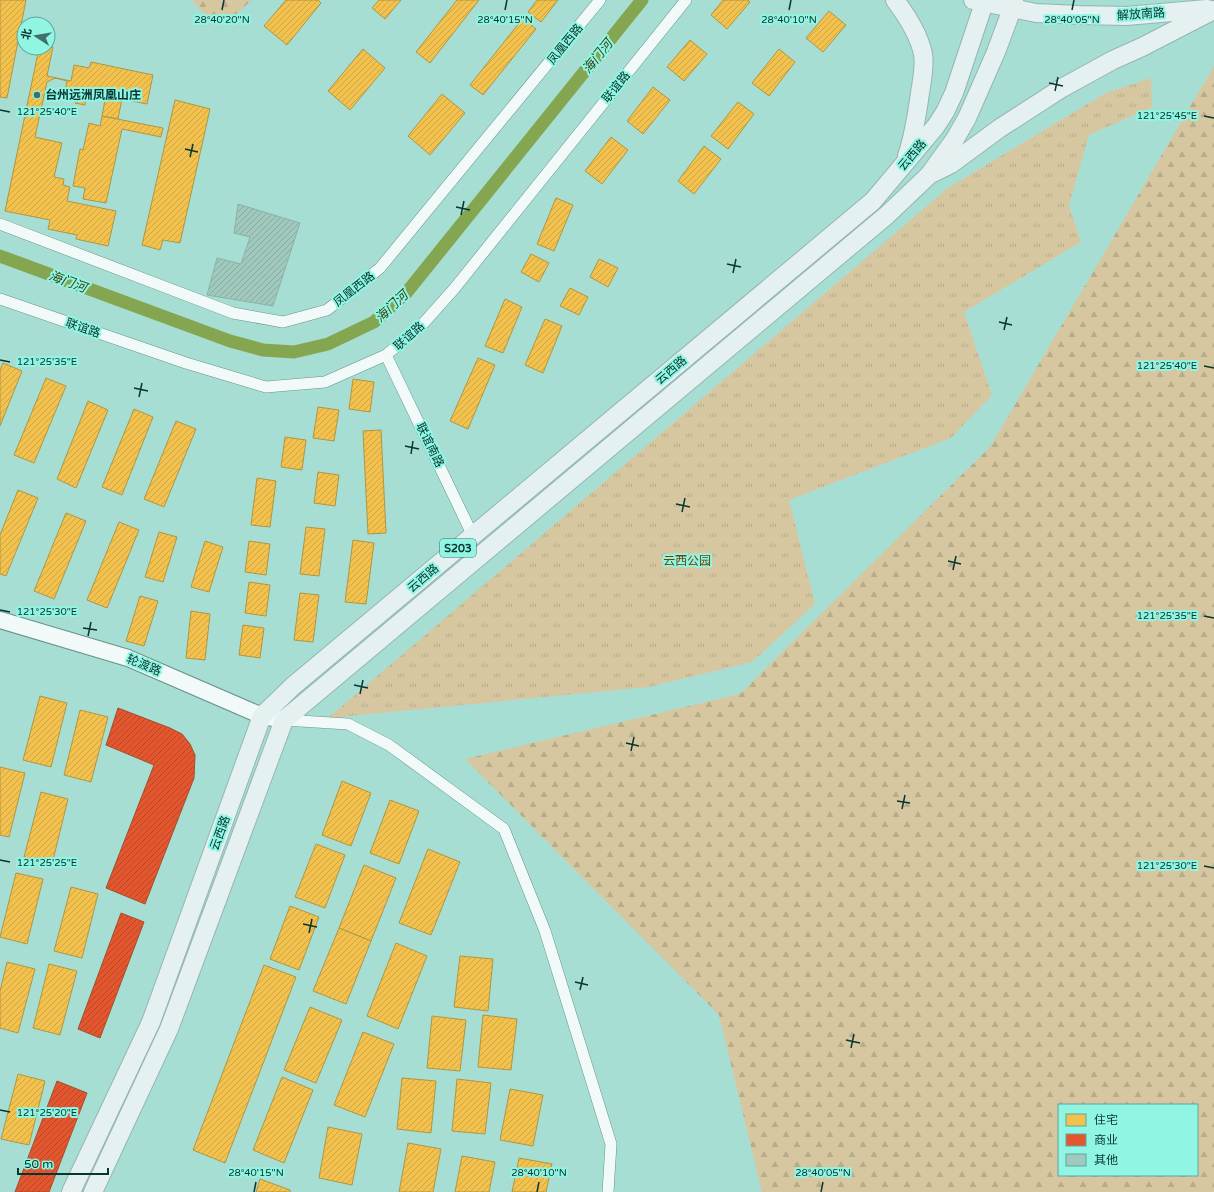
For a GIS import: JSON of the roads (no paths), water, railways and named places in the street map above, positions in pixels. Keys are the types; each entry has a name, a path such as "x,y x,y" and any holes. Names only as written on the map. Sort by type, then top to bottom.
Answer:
{"main road":[{"path":"895,0 915,31 920,42 924,69 914,130 906,163"},
{"name":"云西路","path":"71,1192 151,1022 262,716 294,686 873,201 936,126 945,112 954,93 981,1"},
{"name":"解放南路","path":"981,1 1013,4 1036,14 1126,16 1214,9"},
{"name":"云西路","path":"93,1192 169,1029 284,720 887,216 929,175 967,118 996,52 1013,4"},
{"name":"云西路","path":"929,175 951,164 1000,128 1062,88 1113,60 1142,47 1214,9"},
{"name":"轮渡路","path":"0,620 128,658 262,716 284,720"}],"street":[{"name":"凤凰西路","path":"0,224 233,313 283,322 327,310 380,268 600,0"},
{"name":"联谊路","path":"0,299 186,363 266,387 325,382 386,355 421,326 454,289 686,0"},
{"name":"联谊南路","path":"386,355 473,536"},
{"path":"284,720 348,724 389,745 504,829 545,931 611,1144 608,1192"}],"waterway":[{"name":"海门河","path":"0,256 230,341 263,350 294,352 328,344 374,322 407,292 642,0"}],"place":[{"name":"台州远洲凤凰山庄","path":"37,95"}],"park label":[{"name":"云西公园","path":"687,561"}]}
